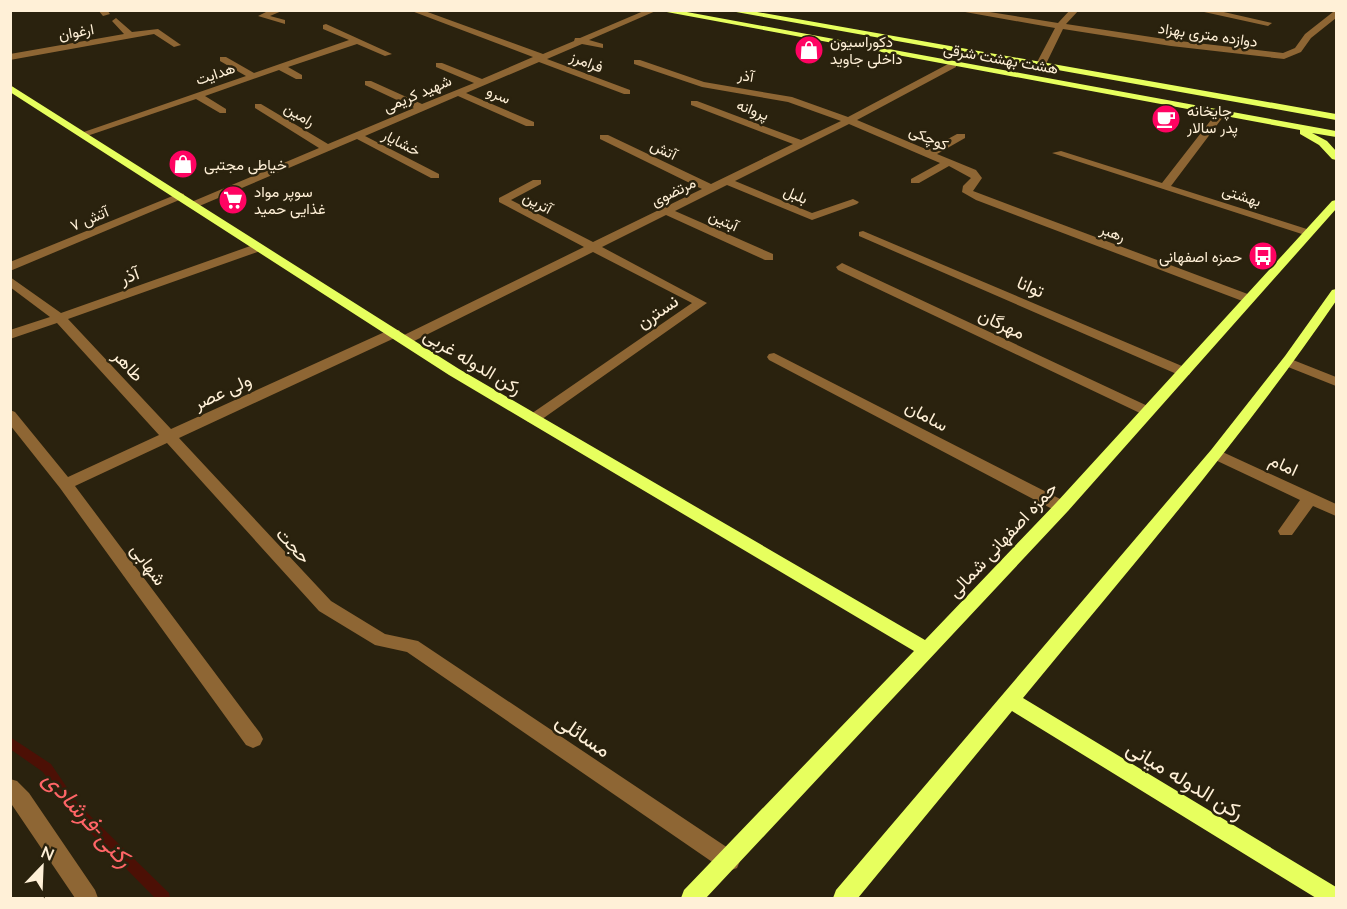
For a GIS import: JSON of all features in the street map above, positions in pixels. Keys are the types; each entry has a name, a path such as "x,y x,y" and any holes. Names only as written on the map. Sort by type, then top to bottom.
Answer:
{"main road":[{"name":"هشت بهشت شرقی","path":"660,10 1336,134"},
{"name":"هشت بهشت شرقی","path":"729,10 1336,117"},
{"name":"رکن الدوله غربی","path":"10,88 399,337 533,419 927,650"},
{"path":"1288,108 1336,105"},
{"path":"1293,126 1323,143 1336,157"},
{"name":"حمزه اصفهانی شمالی","path":"692,898 1062,507 1336,204"},
{"path":"844,898 1216,454 1288,362 1336,293"},
{"name":"رکن الدوله میانی","path":"1011,701 1335,898"}],"street":[{"path":"280,10 262,16 282,22"},
{"name":"فرامرز","path":"412,10 627,92"},
{"name":"شهید کریمی","path":"193,205 578,40 654,10"},
{"name":"دوازده متری بهزاد","path":"958,10 1202,48 1284,56 1298,50 1308,36 1336,14"},
{"path":"1040,66 1061,25 1075,10"},
{"path":"1199,10 1268,23"},
{"path":"116,21 130,35"},
{"path":"326,27 388,54"},
{"name":"ارغوان","path":"10,57 155,31 177,45"},
{"path":"578,40 600,46"},
{"name":"هدایت","path":"83,134 356,41"},
{"path":"223,59 253,76"},
{"name":"آذر","path":"637,62 702,84 789,99 819,108 849,121"},
{"path":"439,65 480,82"},
{"name":"مرتضوی","path":"399,337 592,248 712,189 904,93 952,65"},
{"path":"280,67 299,77"},
{"path":"368,83 420,107"},
{"name":"سرو","path":"456,92 530,124"},
{"path":"196,95 223,111"},
{"name":"پروانه","path":"694,102 802,144"},
{"name":"رامین","path":"258,106 327,147"},
{"path":"1165,186 1221,112"},
{"name":"کوچکی","path":"849,121 972,172 977,178 968,186 967,192"},
{"name":"خشایار","path":"356,135 435,176"},
{"path":"930,153 961,136"},
{"name":"آتش","path":"603,137 712,189"},
{"name":"بهشتی","path":"1057,153 1309,232"},
{"path":"915,181 948,162"},
{"name":"بلبل","path":"727,181 812,217 853,202"},
{"name":"آترین","path":"537,182 503,200 592,248"},
{"name":"رهبر","path":"967,192 1249,299"},
{"name":"آتش ۷","path":"10,267 180,196"},
{"name":"آبتین","path":"667,211 769,257"},
{"name":"توانا","path":"863,234 1184,372"},
{"name":"آذر","path":"10,335 61,319 259,247"},
{"name":"نسترن","path":"533,419 701,303 592,248"},
{"name":"مهرگان","path":"842,267 1147,411"},
{"name":"طاهر","path":"10,281 61,319 170,436"},
{"name":"ولی عصر","path":"65,484 399,337"},
{"name":"سامان","path":"774,357 1062,507"},
{"path":"1288,362 1336,382"},
{"name":"شهابی","path":"10,415 65,484 253,739"},
{"name":"حجت","path":"170,436 227,502 325,606 381,640 412,646"},
{"name":"امام","path":"1216,454 1336,510"},
{"path":"1286,531 1310,498"},
{"name":"مسائلی","path":"412,646 729,861"},
{"path":"14,799 87,898"}],"waterway":[{"name":"رکنی-فرشادی","path":"10,742 47,768 74,808 164,898"}],"place":[{"name":"دکوراسیون داخلی جاوید","path":"809,50"},
{"name":"چایخانه پدر سالار","path":"1166,119"},
{"name":"خیاطی مجتبی","path":"183,164"},
{"name":"سوپر مواد غذایی حمید","path":"233,200"},
{"name":"حمزه اصفهانی","path":"1263,256"}]}
